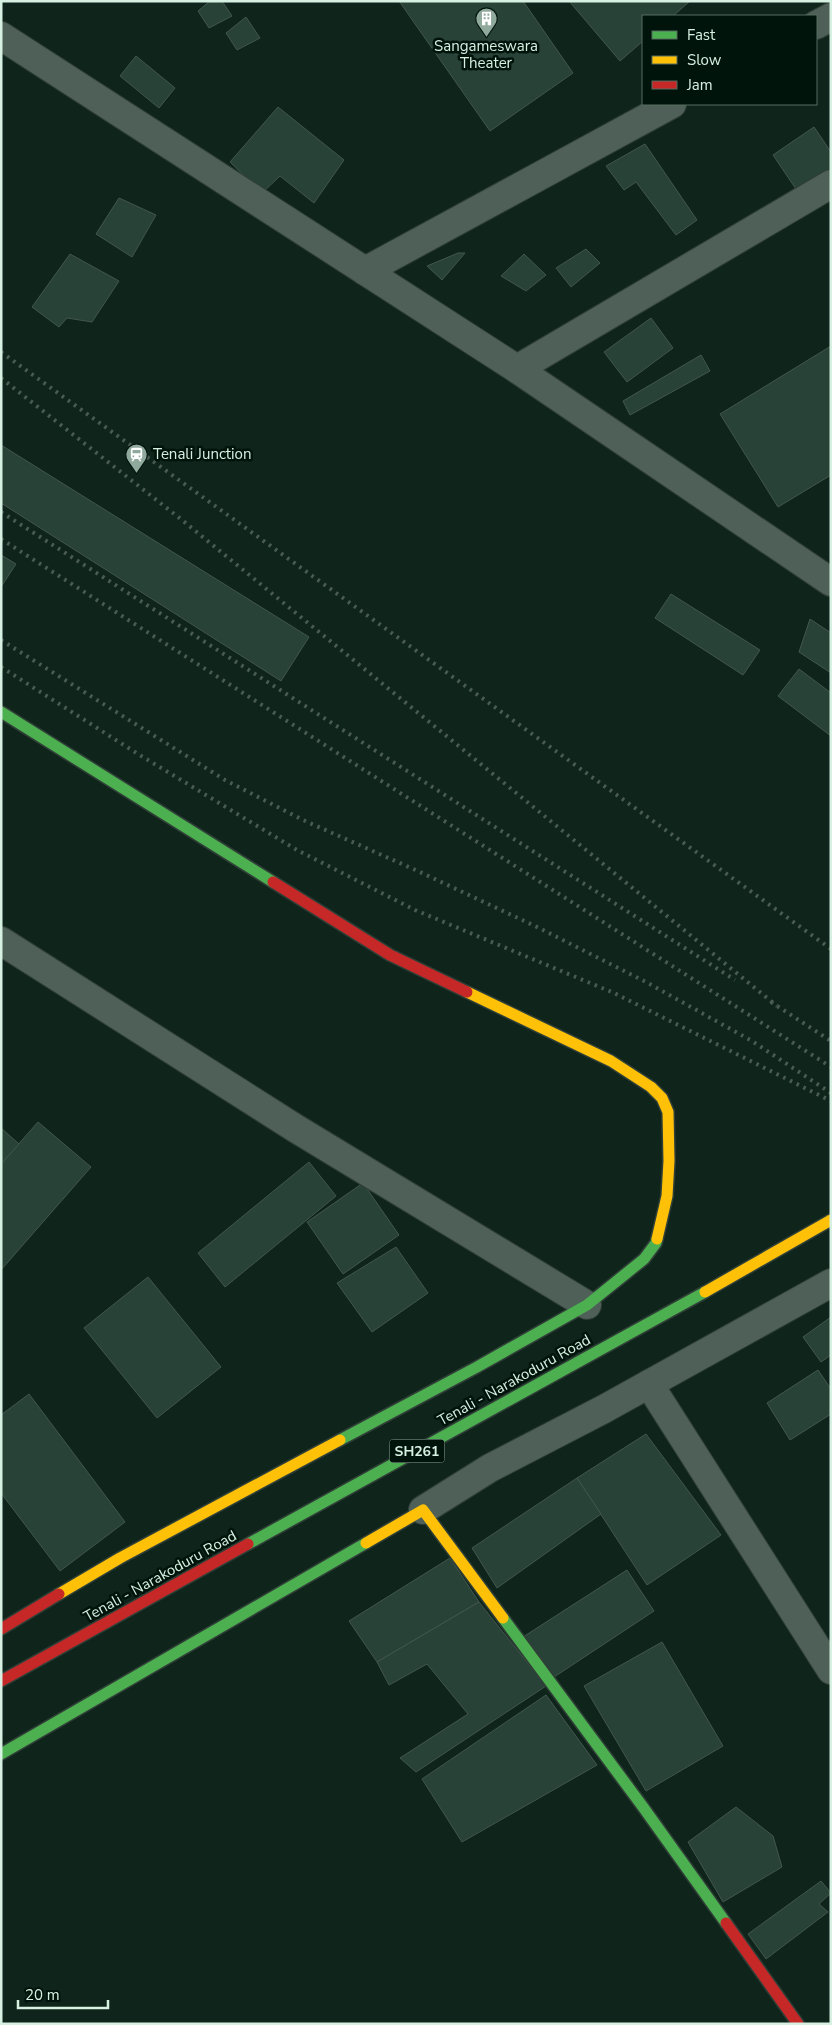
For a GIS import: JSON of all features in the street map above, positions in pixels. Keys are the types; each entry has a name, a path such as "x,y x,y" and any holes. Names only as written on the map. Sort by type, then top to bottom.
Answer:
{"main road":[{"path":"1,712 390,955 611,1061 651,1087 662,1098 668,1112 669,1160 667,1196 656,1243 644,1259 587,1305 468,1372 120,1558 1,1629"},
{"name":"Tenali - Narakoduru Road","path":"1,1680 685,1303 831,1220"},
{"path":"1,1754 423,1510 644,1808 798,2024"}],"street":[{"path":"817,24 831,17"},
{"path":"1,36 518,369 831,582"},
{"path":"366,271 670,105"},
{"path":"518,369 831,184"},
{"path":"1,941 295,1128 587,1305"},
{"path":"423,1510 490,1468 604,1409 831,1283"},
{"path":"649,1384 831,1670"}],"building":[{"path":"210,1 222,1 232,16 209,28 198,11"},
{"name":"Sangameswara Theater","path":"399,1 523,1 573,73 490,131"},
{"path":"569,1 690,1 674,15 642,15 642,42 620,61"},
{"path":"246,17 260,38 237,50 226,33"},
{"path":"136,56 175,88 159,108 120,76"},
{"path":"278,107 344,160 314,203 280,176 262,193 230,162"},
{"path":"814,127 831,152 831,179 802,198 773,155"},
{"path":"645,144 697,220 676,235 636,182 624,190 606,166"},
{"path":"119,198 156,215 132,257 96,234"},
{"path":"586,249 600,263 571,287 556,268"},
{"path":"458,253 465,253 442,280 427,266"},
{"path":"70,254 119,281 92,322 67,318 59,327 32,307"},
{"path":"524,254 546,275 526,291 501,276"},
{"path":"651,318 673,348 627,382 604,352"},
{"path":"831,346 831,475 778,507 720,414"},
{"path":"701,355 710,371 630,415 623,401"},
{"path":"1,445 309,637 281,681 1,503"},
{"path":"1,555 16,564 1,587"},
{"path":"671,594 760,650 743,675 655,618"},
{"path":"810,619 831,633 831,673 799,652"},
{"path":"799,669 831,693 831,736 778,696"},
{"path":"38,1122 91,1167 1,1270 1,1164"},
{"path":"1,1128 19,1144 1,1164"},
{"path":"309,1162 336,1196 225,1287 198,1253"},
{"path":"363,1183 399,1235 343,1274 307,1222"},
{"path":"396,1247 428,1293 372,1332 337,1283"},
{"path":"148,1277 221,1367 157,1418 84,1328"},
{"path":"831,1317 831,1355 821,1362 803,1337"},
{"path":"818,1370 831,1389 831,1414 790,1440 767,1403"},
{"path":"29,1394 125,1522 60,1571 1,1493 1,1415"},
{"path":"646,1434 721,1535 647,1585 577,1478"},
{"path":"577,1478 601,1514 497,1588 472,1548"},
{"path":"450,1558 479,1602 377,1662 349,1621"},
{"path":"627,1570 654,1611 551,1679 523,1637"},
{"path":"479,1602 546,1686 416,1772 400,1758 468,1714 427,1664 389,1685 377,1662"},
{"path":"662,1642 723,1746 646,1791 584,1686"},
{"path":"546,1695 597,1765 462,1842 422,1779"},
{"path":"736,1807 773,1836 782,1867 723,1902 688,1842"},
{"path":"821,1881 831,1893 819,1904 828,1912 766,1959 748,1934"}],"railway":[{"path":"1,352 831,949"},
{"path":"1,378 182,520 777,1006"},
{"path":"1,512 735,980"},
{"path":"1,539 831,1067"},
{"path":"1,640 225,780 303,820 535,926 646,982 752,1041 831,1093"},
{"path":"1,667 138,754 297,850 415,910 614,993 831,1101"},
{"path":"771,1002 831,1041"}],"traffic: fast":[{"path":"1,712 273,882"},
{"path":"340,1440 477,1367 587,1305 644,1259 657,1239"},
{"path":"248,1544 705,1292"},
{"path":"1,1754 366,1543"},
{"path":"503,1618 726,1923"}],"traffic: slow":[{"path":"467,992 611,1061 651,1087 662,1098 668,1112 669,1161 667,1196 657,1239"},
{"path":"705,1292 831,1220"},
{"path":"59,1594 120,1558 340,1440"},
{"path":"366,1543 423,1510 503,1618"}],"traffic: jam":[{"path":"273,882 390,955 467,992"},
{"path":"1,1681 248,1544"},
{"path":"1,1629 59,1594"},
{"path":"726,1923 798,2024"}],"place":[{"name":"Sangameswara Theater","path":"486,37"},
{"name":"Tenali Junction","path":"137,473"}]}
